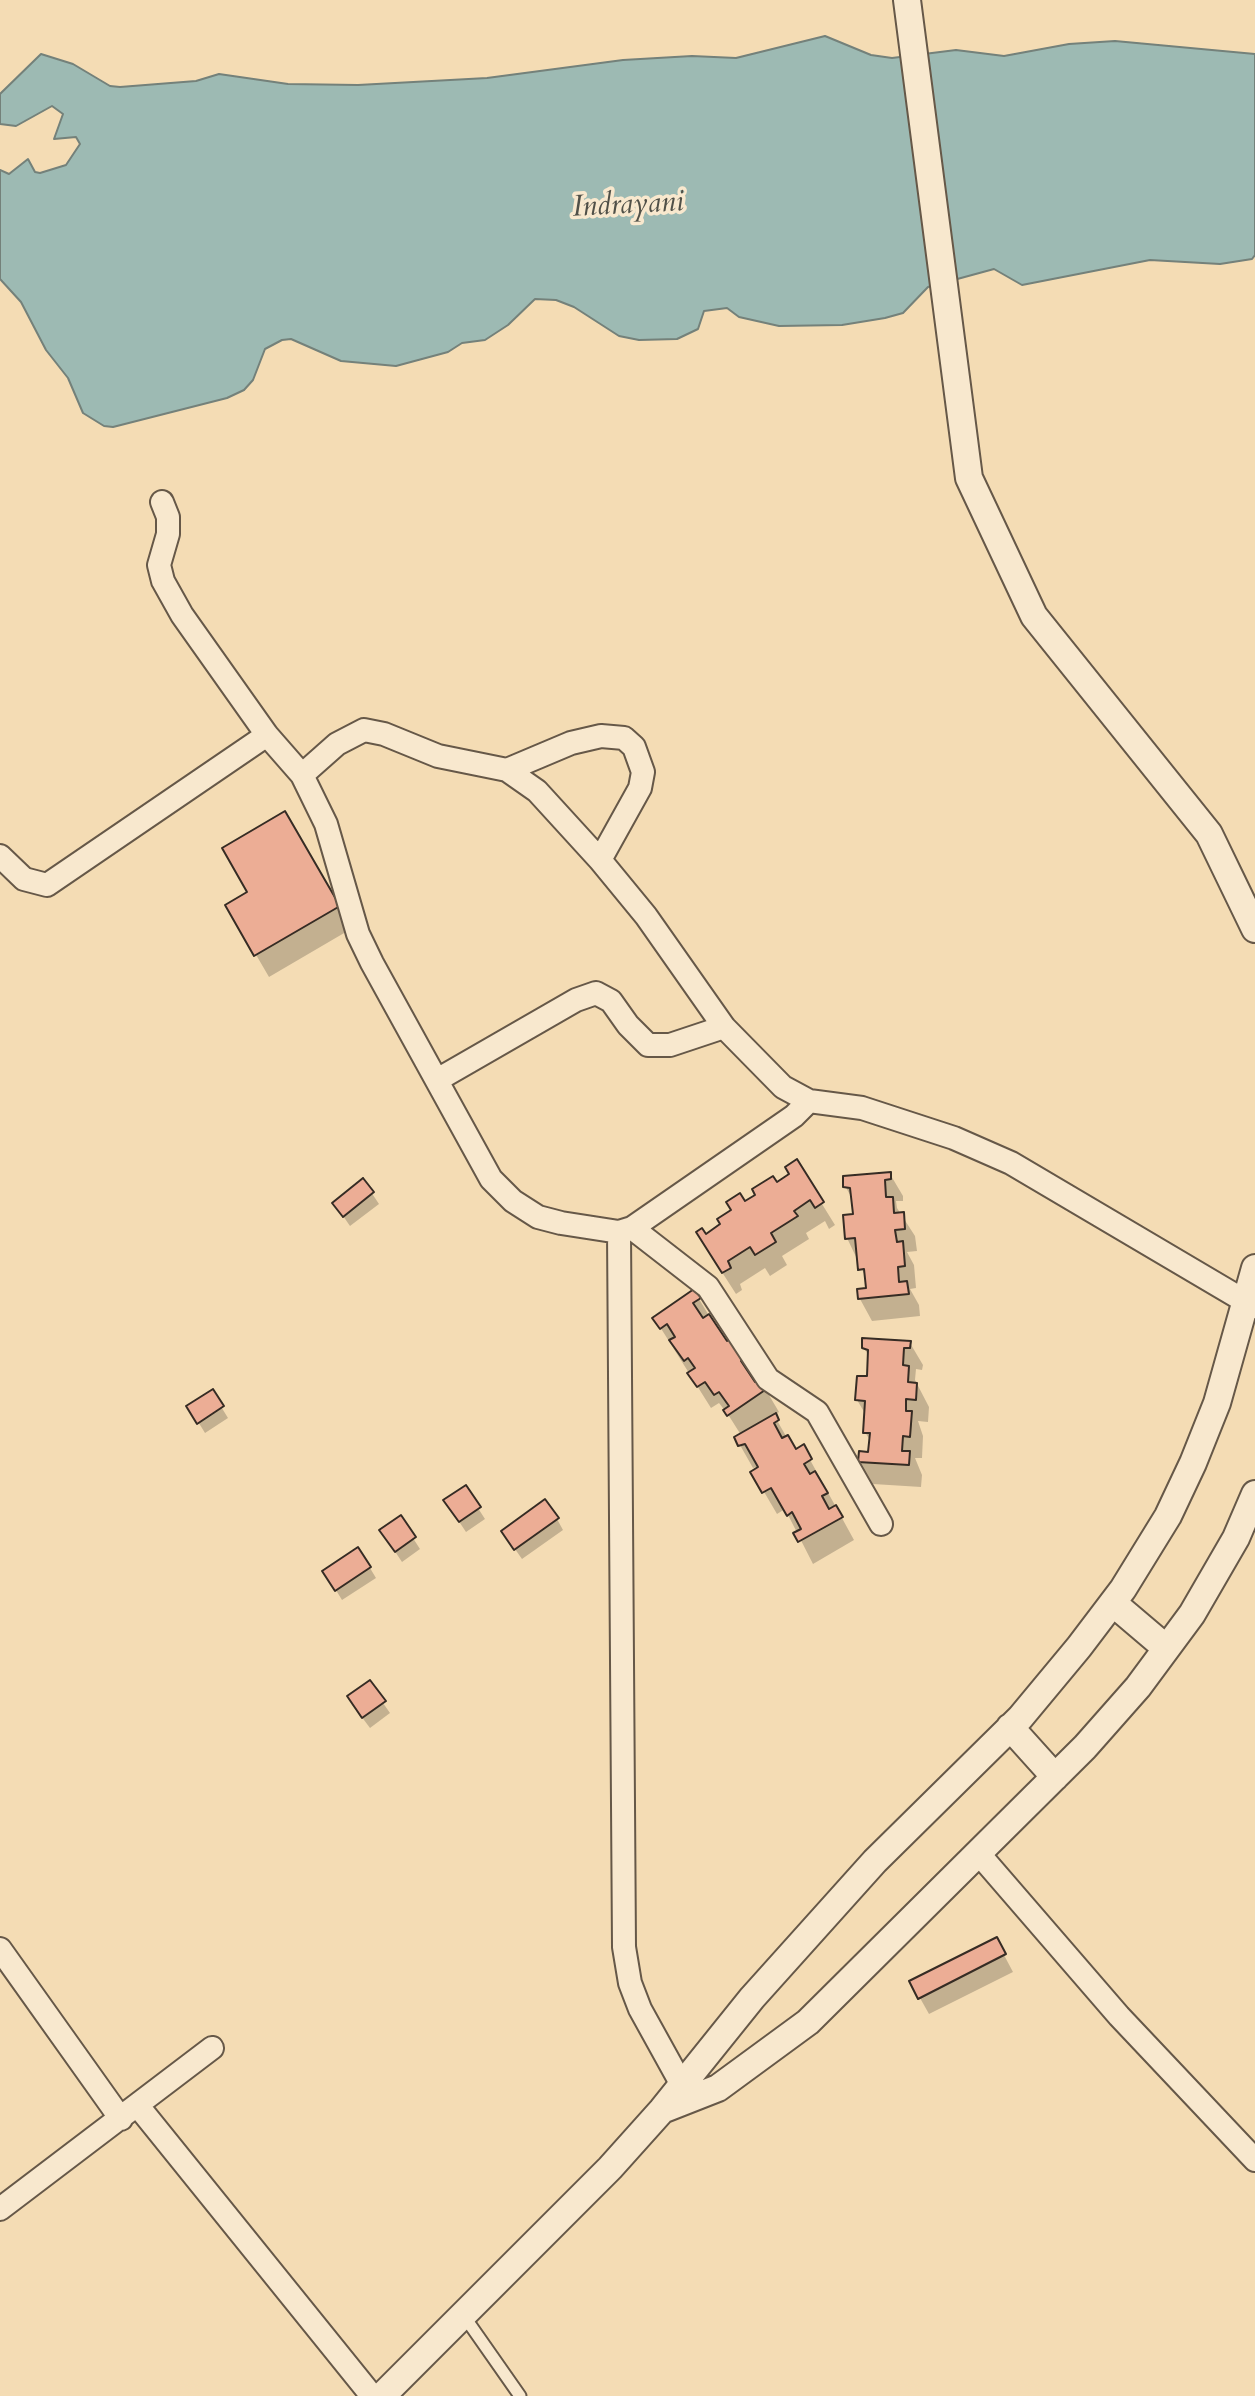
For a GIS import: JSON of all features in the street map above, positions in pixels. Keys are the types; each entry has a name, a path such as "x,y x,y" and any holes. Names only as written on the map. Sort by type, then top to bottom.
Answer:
{"street":[{"path":"907,0 969,478 1034,616 1209,834 1255,929"},
{"path":"162,502 168,517 168,534 160,556 160,573 182,615 267,735 302,775 326,824 358,934 491,1179 513,1201 538,1217 626,1230 708,1287 768,1379 817,1412 881,1524"},
{"path":"302,775 337,744 364,730 384,734 438,756 507,770 537,791 600,860 646,916 724,1027 783,1087 809,1101 862,1108 954,1138 1011,1163 1251,1305"},
{"path":"0,856 24,879 47,885 267,735"},
{"path":"507,770 571,743 601,736 624,738 634,747 643,772 640,788 600,860"},
{"path":"437,1080 551,1014 596,993 611,1001 628,1025 648,1045 670,1045 724,1027"},
{"path":"626,1230 794,1116 809,1101"},
{"path":"626,1230 624,1947 630,1983 640,2009 682,2085"},
{"path":"382,2396 662,2110 752,1998 875,1861 1010,1727 1113,1603 1168,1516 1193,1463 1251,1305 1255,1268"},
{"path":"662,2110 718,2088 808,2022 1055,1777 1138,1687 1192,1614 1236,1538 1255,1494"},
{"path":"1113,1603 1166,1648"},
{"path":"1010,1727 1055,1777"},
{"path":"979,1854 1119,2016 1255,2160"},
{"path":"0,1949 130,2112 372,2396"},
{"path":"0,2209 212,2048"}],"lane":[{"path":"464,2315 520,2396"}],"water":[{"name":"Indrayani","path":"825,36 871,55 892,58 956,50 1004,56 1069,44 1115,41 1255,54 1255,255 1252,259 1220,264 1150,260 1022,285 994,269 928,287 903,313 842,325 779,326 739,317 727,308 704,311 698,329 677,339 639,340 619,336 574,307 556,300 535,299 508,325 485,340 462,343 448,352 396,366 341,361 291,339 282,340 265,349 253,380 244,390 227,398 113,427 104,426 83,413 68,378 46,350 21,302 0,279 0,170 9,174 28,159 35,172 40,173 66,165 80,144 76,137 54,139 63,114 52,106 16,126 0,124 0,94 41,54 73,64 110,86 120,87 196,81 219,74 288,84 358,85 487,78 623,60 692,56 736,58"}],"building":[{"path":"285,811 340,906 254,956 225,905 247,892 222,848"},
{"path":"797,1159 824,1202 815,1208 810,1200 794,1211 798,1216 771,1233 776,1242 755,1255 750,1247 728,1261 731,1268 722,1273 696,1232 702,1228 706,1234 720,1224 717,1219 731,1210 726,1202 740,1193 745,1201 755,1195 752,1189 773,1176 777,1182 789,1174 785,1167"},
{"path":"891,1172 891,1179 885,1180 886,1197 893,1197 894,1213 904,1212 905,1229 895,1230 897,1242 903,1241 905,1266 898,1267 899,1282 907,1281 909,1294 858,1299 857,1289 866,1288 864,1269 858,1270 855,1238 845,1239 843,1215 853,1214 850,1188 843,1187 843,1176"},
{"path":"363,1178 374,1192 343,1217 332,1203"},
{"path":"694,1289 701,1298 693,1303 703,1318 709,1314 727,1341 735,1335 749,1356 741,1361 755,1382 762,1380 768,1388 727,1416 723,1410 729,1406 719,1392 714,1395 705,1382 697,1387 687,1373 695,1368 688,1358 684,1361 669,1340 675,1337 667,1324 660,1329 652,1318"},
{"path":"862,1338 911,1341 910,1348 904,1348 903,1365 909,1366 908,1382 917,1383 916,1400 906,1399 906,1411 912,1411 910,1437 903,1436 902,1451 910,1451 909,1465 858,1462 859,1451 868,1452 870,1433 863,1433 865,1401 855,1400 857,1376 867,1376 868,1350 862,1348"},
{"path":"213,1389 224,1406 197,1424 186,1406"},
{"path":"776,1413 779,1420 774,1423 782,1438 788,1435 796,1449 804,1444 812,1459 804,1464 810,1474 815,1471 828,1493 822,1496 829,1509 836,1505 843,1517 798,1542 793,1533 801,1529 792,1512 787,1516 771,1488 762,1493 750,1472 758,1467 745,1444 738,1446 734,1437"},
{"path":"466,1485 481,1507 459,1522 443,1500"},
{"path":"545,1499 559,1518 514,1550 501,1531"},
{"path":"401,1515 416,1537 395,1552 379,1530"},
{"path":"358,1547 371,1567 335,1591 322,1571"},
{"path":"370,1680 386,1701 362,1718 347,1696"},
{"path":"997,1937 1006,1954 918,1999 909,1981"}]}
